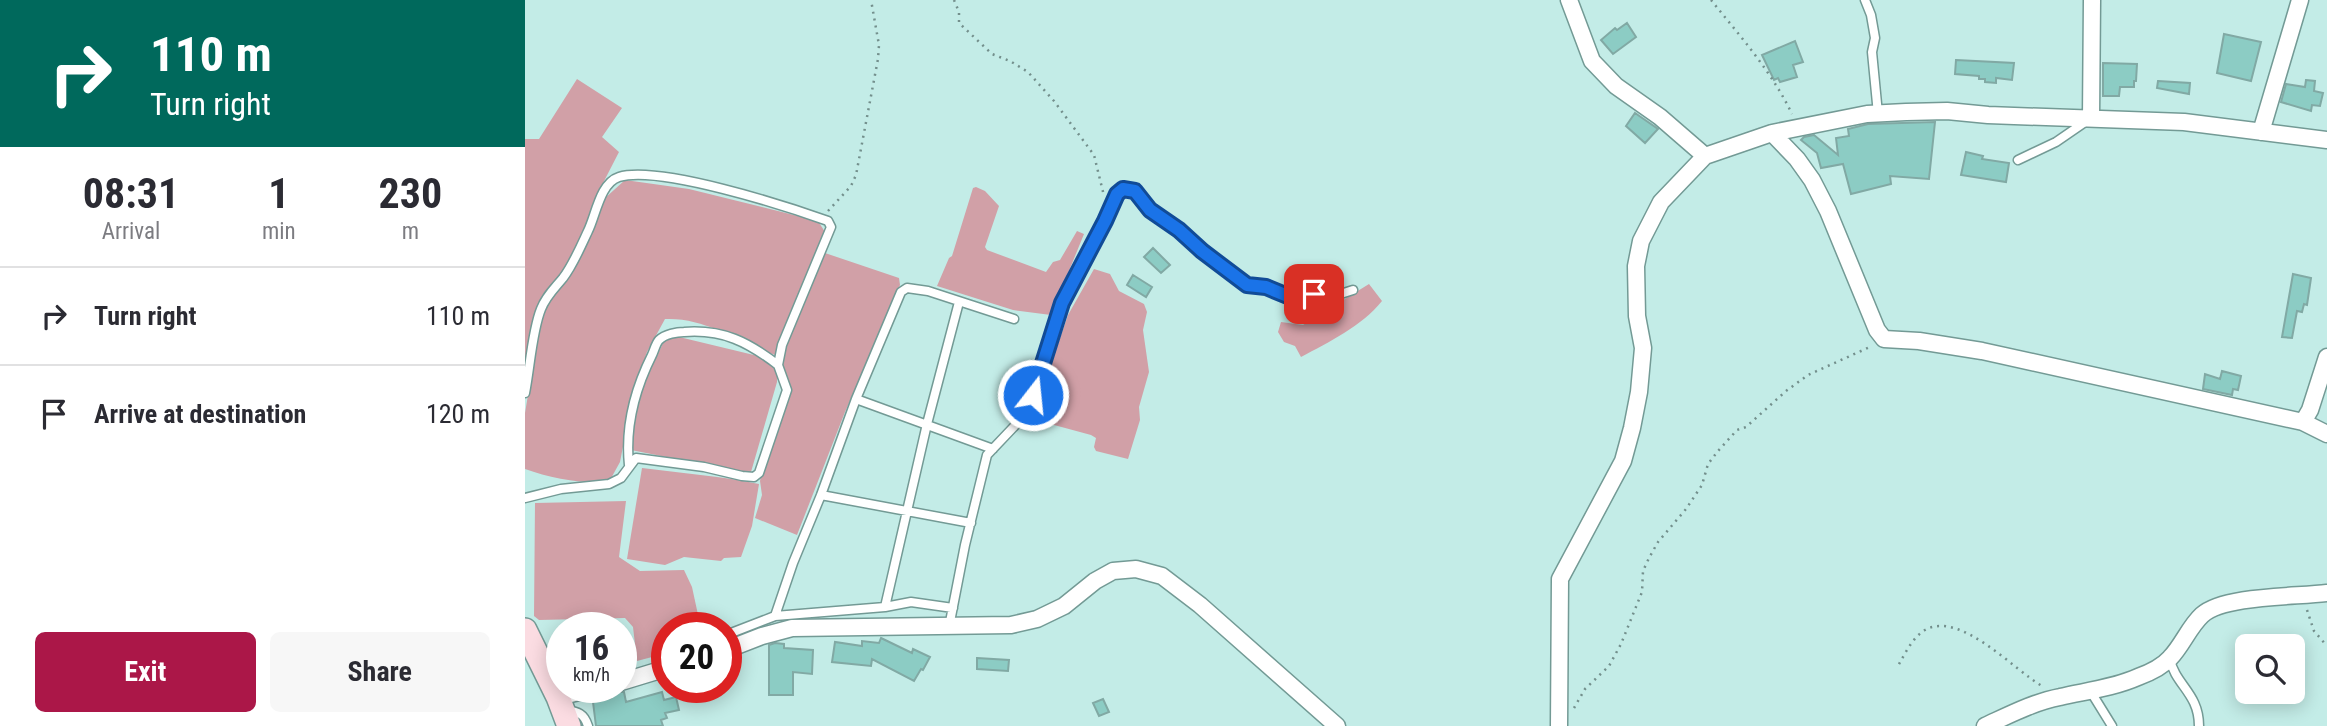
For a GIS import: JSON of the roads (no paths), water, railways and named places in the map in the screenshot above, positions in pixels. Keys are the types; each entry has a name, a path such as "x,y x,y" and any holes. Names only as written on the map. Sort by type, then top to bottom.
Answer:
{"street":[{"path":"1569,0 1592,61 1616,86 1660,117 1705,156"},
{"path":"2091,118 2092,0"},
{"path":"2261,132 2300,0"},
{"path":"1559,726 1560,579 1623,461 1632,428 1643,348 1637,316 1636,266 1641,242 1661,202 1705,156 1794,128 1878,114 1947,111 1988,115 2185,122 2327,141"},
{"path":"1772,133 1797,159 1812,180 1828,211 1877,330 1884,339 1919,341 1982,351 2303,422 2327,434"},
{"path":"2303,422 2310,410 2327,357"},
{"path":"742,643 762,635 792,628 1011,625 1037,619 1064,606 1095,581 1114,571 1136,569 1162,576 1181,590 1337,726"},
{"path":"1985,726 2020,710 2059,697 2091,692 2137,678 2170,659 2201,616 2213,607 2272,595 2327,593"},
{"path":"525,630 563,711"}],"lane":[{"path":"1865,0 1875,38 1872,52 1878,114"},
{"path":"2018,160 2056,142 2091,118"},
{"path":"525,393 540,311 547,295 564,276 588,232 606,187 617,178 645,174 711,187 828,221 831,227 818,264 782,345 778,365 787,390 759,473 754,477 636,458 621,478 609,484 561,489 525,498"},
{"path":"949,627 987,456 1025,415 1062,303 1117,194 1123,189 1135,191 1150,210 1247,285 1266,287 1295,299 1314,294 1322,300 1353,290"},
{"path":"775,616 856,399 901,292 907,288 928,291 1014,319"},
{"path":"885,607 927,424 959,302"},
{"path":"629,465 627,444 633,402 642,375 659,340 675,333 720,332 757,349 778,365"},
{"path":"856,399 993,449"},
{"path":"821,495 971,523"},
{"path":"742,629 775,616 911,603 953,608"},
{"path":"2170,659 2172,669 2191,695 2199,712 2199,726"},
{"path":"2091,692 2112,726"},
{"path":"563,711 579,712 588,726"}]}
